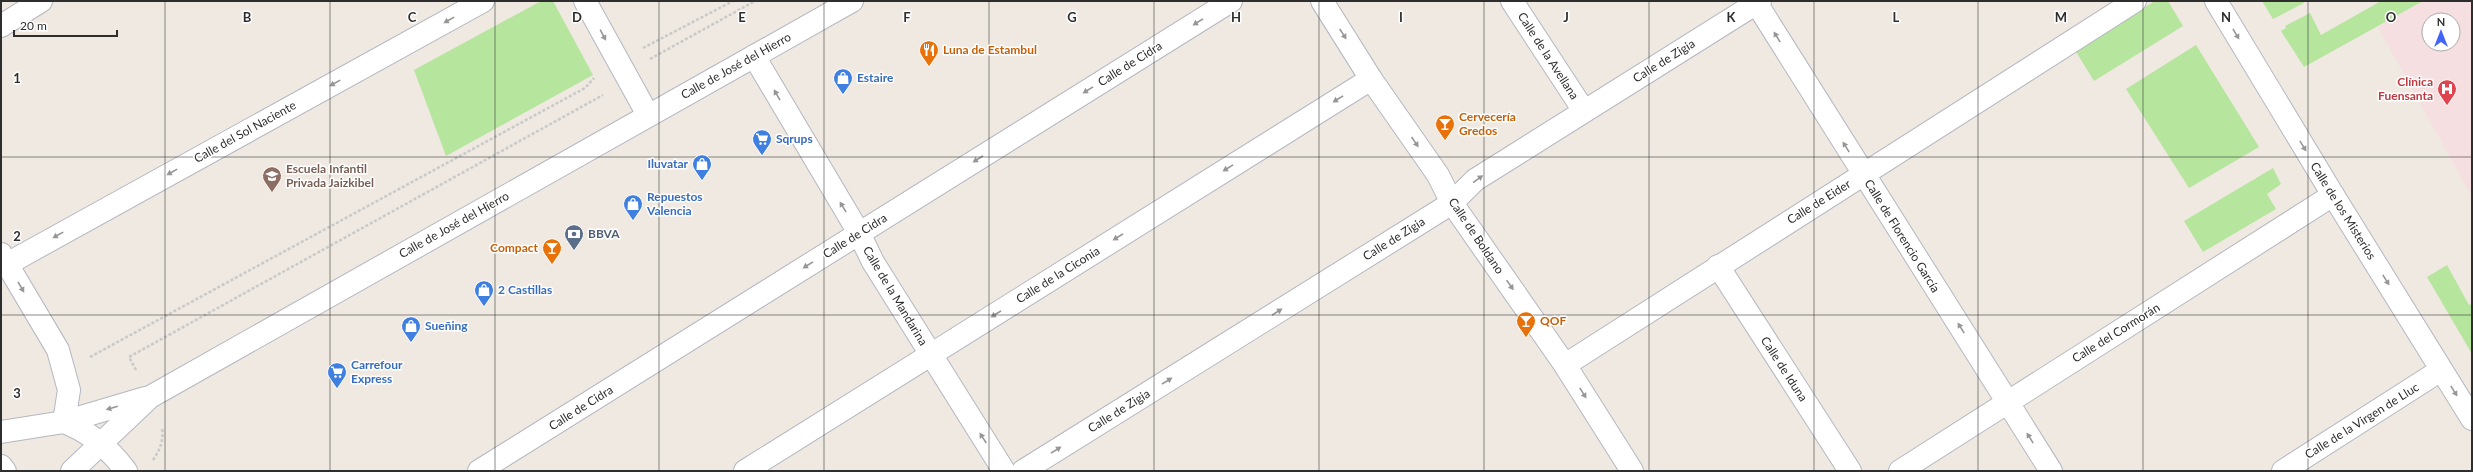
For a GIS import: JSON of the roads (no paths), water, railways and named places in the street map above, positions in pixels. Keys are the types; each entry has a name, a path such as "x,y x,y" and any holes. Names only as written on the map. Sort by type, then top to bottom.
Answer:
{"street":[{"path":"1,26 41,1"},
{"name":"Calle del Sol Naciente","path":"4,259 483,1"},
{"path":"585,1 648,115"},
{"name":"Calle de José del Hierro","path":"72,471 100,442 150,396 852,1"},
{"name":"Calle de Cidra","path":"479,471 1231,1"},
{"name":"Calle de Boldano","path":"1322,1 1372,79 1438,175 1452,202 1565,365 1632,471"},
{"name":"Calle de la Avellana","path":"1512,1 1584,111"},
{"name":"Calle de Eider","path":"1565,365 2134,1"},
{"name":"Calle de los Misterios","path":"2216,1 2333,195 2472,419"},
{"name":"Calle de Zigia","path":"1023,471 1452,202 1475,180 1757,2"},
{"name":"Calle de Florencio García","path":"1757,2 1863,175 2051,471"},
{"name":"Calle de la Mandarina","path":"754,56 859,233 873,262 1004,471"},
{"name":"Calle de la Ciconia","path":"745,471 1372,79"},
{"name":"Calle del Cormorán","path":"1900,471 2333,195"},
{"path":"4,259 58,350 69,390 64,422"},
{"name":"Calle de Iduna","path":"1718,266 1850,471"},
{"name":"Calle de la Virgen de Lluc","path":"2283,471 2441,370"},
{"path":"1,432 64,422 150,396"},
{"path":"64,422 83,430 100,442 126,471"},
{"path":"1,466 5,471"}],"place":[{"name":"Luna de Estambul","path":"929,67"},
{"name":"Estaire","path":"843,95"},
{"name":"Clínica Fuensanta","path":"2447,106"},
{"name":"Cervecería Gredos","path":"1445,141"},
{"name":"Sqrups","path":"762,156"},
{"name":"Iluvatar","path":"702,181"},
{"name":"Escuela Infantil Privada Jaizkibel","path":"272,193"},
{"name":"Repuestos Valencia","path":"633,221"},
{"name":"BBVA","path":"574,251"},
{"name":"Compact","path":"552,265"},
{"name":"2 Castillas","path":"484,307"},
{"name":"QOF","path":"1526,338"},
{"name":"Sueñing","path":"411,343"},
{"name":"Carrefour Express","path":"337,389"}]}
